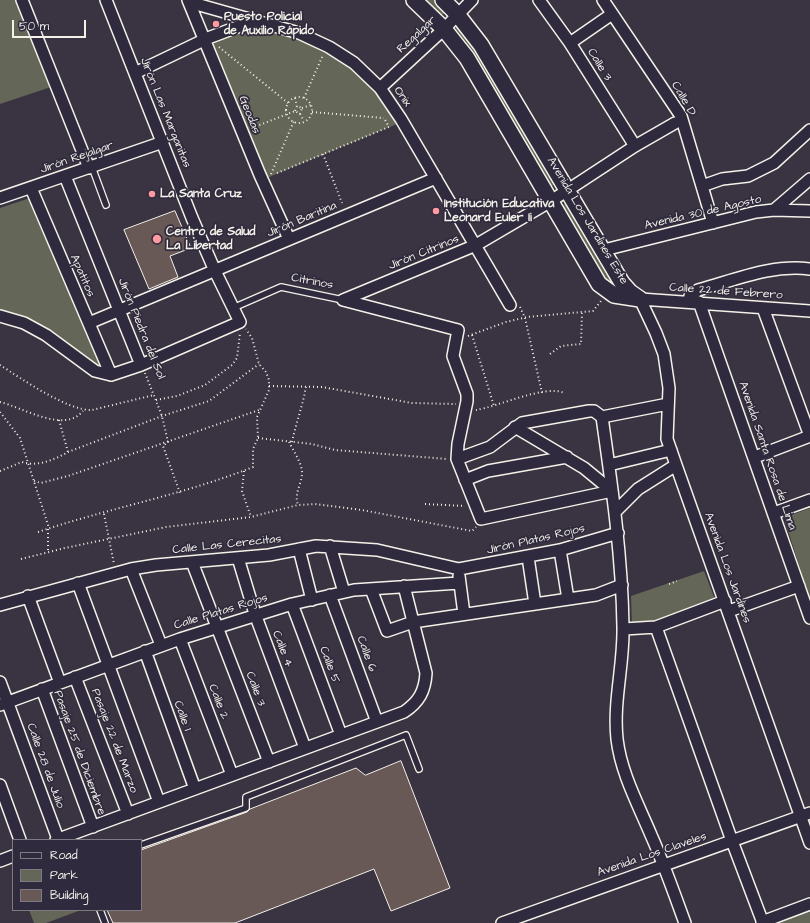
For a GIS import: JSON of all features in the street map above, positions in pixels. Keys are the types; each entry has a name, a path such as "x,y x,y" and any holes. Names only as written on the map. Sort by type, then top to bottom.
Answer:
{"street":[{"path":"22,0 91,167"},
{"name":"Jirón Las Marganitas","path":"106,0 192,218 215,271 240,322 142,365"},
{"name":"Avenida Los Jardines Este","path":"414,0 444,29 467,58 599,284 606,290 624,298 640,299"},
{"name":"Avenida Los Jardines Este","path":"443,0 457,14 481,45 604,250 622,283 630,292 640,299"},
{"name":"Regalgar","path":"380,88 444,29 472,0"},
{"name":"Calle 3","path":"539,0 570,42 635,146"},
{"name":"Calle D","path":"603,0 681,116 713,223"},
{"name":"Onix","path":"189,1 299,33 329,47 354,63 380,88 401,119 509,303"},
{"name":"Geodas","path":"189,1 260,175 289,239"},
{"path":"570,42 612,14"},
{"path":"135,73 205,40 256,20"},
{"name":"Jirón Citrinos","path":"343,300 476,245 551,201 635,146 675,123"},
{"path":"702,186 722,180 748,176 774,163 810,130"},
{"name":"Jirón Rejalgar","path":"0,198 163,142"},
{"name":"Jirón Piedra del Sol","path":"65,176 142,365"},
{"name":"Jirón Baritina","path":"89,323 120,312 289,239 436,178"},
{"path":"774,210 810,179"},
{"name":"Apatitos","path":"31,188 111,375"},
{"name":"Avenida 30 de Agosto","path":"604,250 713,223 774,210 810,211"},
{"path":"694,302 690,296 698,290 763,271 780,268 810,269"},
{"name":"Calle 22 de Febrero","path":"640,299 810,311"},
{"name":"Avenida Los Jardines","path":"640,299 664,354 669,388 668,439 671,450 727,606 805,814 810,844"},
{"path":"343,300 458,330 453,356 467,394 465,412 458,444 457,459 479,518 484,519 612,491"},
{"name":"Avenida Santa Rosa de Lima","path":"694,302 754,457 810,618"},
{"path":"754,457 810,436 763,308"},
{"path":"0,316 24,323 46,334 95,371 111,375 142,365"},
{"path":"602,417 668,404"},
{"path":"457,459 490,447 515,427 522,424 589,411 594,411 602,417 616,511 622,585 624,629 616,709 617,739 624,770 664,864 685,923"},
{"path":"515,427 567,457 612,491"},
{"path":"609,465 671,450"},
{"path":"465,480 488,471 567,457"},
{"path":"616,511 638,489 676,465"},
{"path":"774,513 810,500"},
{"name":"Jirón Platas Rojos","path":"459,569 560,550 618,533"},
{"name":"Calle Las Cerecitas","path":"0,604 131,570 283,553 316,546 377,550 459,569"},
{"path":"330,546 344,592"},
{"path":"299,549 312,600"},
{"path":"560,550 568,599"},
{"path":"528,557 535,604"},
{"name":"Calle 4","path":"238,558 255,614 305,748"},
{"name":"Calle 3","path":"192,562 269,762"},
{"path":"459,569 459,583 464,614"},
{"path":"131,570 161,645"},
{"path":"78,583 110,664 159,802"},
{"name":"Calle Platas Rojos","path":"4,703 180,638 292,604 344,592 404,586 459,583"},
{"path":"371,589 387,631 413,622 596,595 622,585"},
{"path":"60,839 404,712 414,706 421,696 425,685 426,673 404,586"},
{"path":"624,629 656,627 799,586"},
{"name":"Calle 6","path":"330,595 377,722"},
{"path":"28,596 60,683"},
{"name":"Calle 5","path":"292,604 341,735"},
{"path":"656,627 762,922 810,904"},
{"name":"Calle 2","path":"180,638 232,775"},
{"name":"Calle 1","path":"145,651 195,789"},
{"name":"Pasaje 22 de Marzo","path":"75,677 128,814"},
{"name":"Calle 28 de Julio","path":"0,682 4,703 57,839"},
{"name":"Pasaje 25 de Diciembre","path":"42,689 93,827"},
{"path":"0,785 20,839"},
{"name":"Avenida Los Claveles","path":"502,923 664,864 732,842 805,814"},
{"path":"0,861 12,856"}],"lane":[{"path":"91,167 106,205"},
{"name":"Citrinos","path":"233,308 281,287 343,300"},
{"path":"142,845 246,808 246,797 406,735 419,769"},
{"path":"100,911 105,923"}],"path":[{"path":"216,45 288,103"},
{"path":"304,98 324,53"},
{"path":"250,129 295,111 297,106 295,98"},
{"path":"295,98 304,98 311,105 312,112 304,121 294,121 287,114 288,103 295,98"},
{"path":"297,106 302,108 311,105"},
{"path":"300,114 302,108"},
{"path":"295,111 300,114 304,121"},
{"path":"312,112 388,118"},
{"path":"277,173 389,127 384,118"},
{"path":"271,175 294,121"},
{"path":"323,154 342,203"},
{"path":"457,339 506,322 525,318 593,311 600,303 606,290"},
{"path":"509,303 516,299 525,318 542,393"},
{"path":"550,354 561,346 581,344 582,313"},
{"path":"38,532 82,517 104,514 180,492 253,467 253,449 258,438 257,417 269,386 269,380 266,372 259,364 252,338 242,326 237,346 237,358 232,365 205,385 176,396 156,400"},
{"path":"472,335 494,406"},
{"path":"0,470 22,462 30,464 57,458 68,452 162,416 209,402 259,364"},
{"path":"0,365 57,399 83,410 92,410 154,395"},
{"name":"Jirón Piedra del Sol","path":"142,365 162,416 168,442 163,446 180,492"},
{"path":"269,386 306,386 348,391 388,400 412,403 457,404 467,394"},
{"path":"292,442 297,418 303,403 306,386"},
{"path":"465,412 542,393 558,390 564,393"},
{"path":"0,402 48,420 59,420 79,415 83,410"},
{"path":"34,481 40,483 68,476 259,410"},
{"path":"0,412 20,438 30,464 48,528 48,553"},
{"path":"59,420 68,452"},
{"path":"258,438 292,442 335,450 457,459"},
{"path":"289,442 302,469 302,475 295,497 298,505"},
{"path":"244,471 242,491 251,517"},
{"path":"21,559 166,527 251,517 298,505 315,504 362,510 472,531 474,530 479,518"},
{"path":"425,504 474,505"},
{"path":"104,514 116,573"},
{"path":"669,584 677,581"}],"green space":[{"path":"0,0 19,0 54,86 0,104"},
{"path":"421,0 438,0 447,12 438,17"},
{"path":"256,20 298,33 353,64 402,122 262,180 205,40"},
{"path":"458,26 462,26 555,184 550,187 454,33 454,29"},
{"path":"33,197 104,369 99,370 0,314 0,208"},
{"path":"568,202 613,281 607,283 562,206"},
{"path":"810,508 810,600 785,521 786,517"},
{"path":"704,571 716,602 654,625 632,627 631,596"},
{"path":"810,909 810,923 771,923"},
{"path":"29,911 78,911 46,923 34,923"}],"building":[{"name":"Centro de Salud La Libertad","path":"175,211 191,248 170,256 178,277 149,289 124,230"},
{"path":"401,761 450,888 391,911 374,869 235,923 113,923 107,911 142,911 142,850 247,812 250,809 356,768 365,775"}],"place":[{"name":"Puesto Policial de Auxilio Rápido","path":"216,24"},
{"name":"La Santa Cruz","path":"152,194"},
{"name":"Institución Educativa Leonard Euler Ii","path":"436,211"},
{"name":"Centro de Salud La Libertad","path":"157,239"}]}
